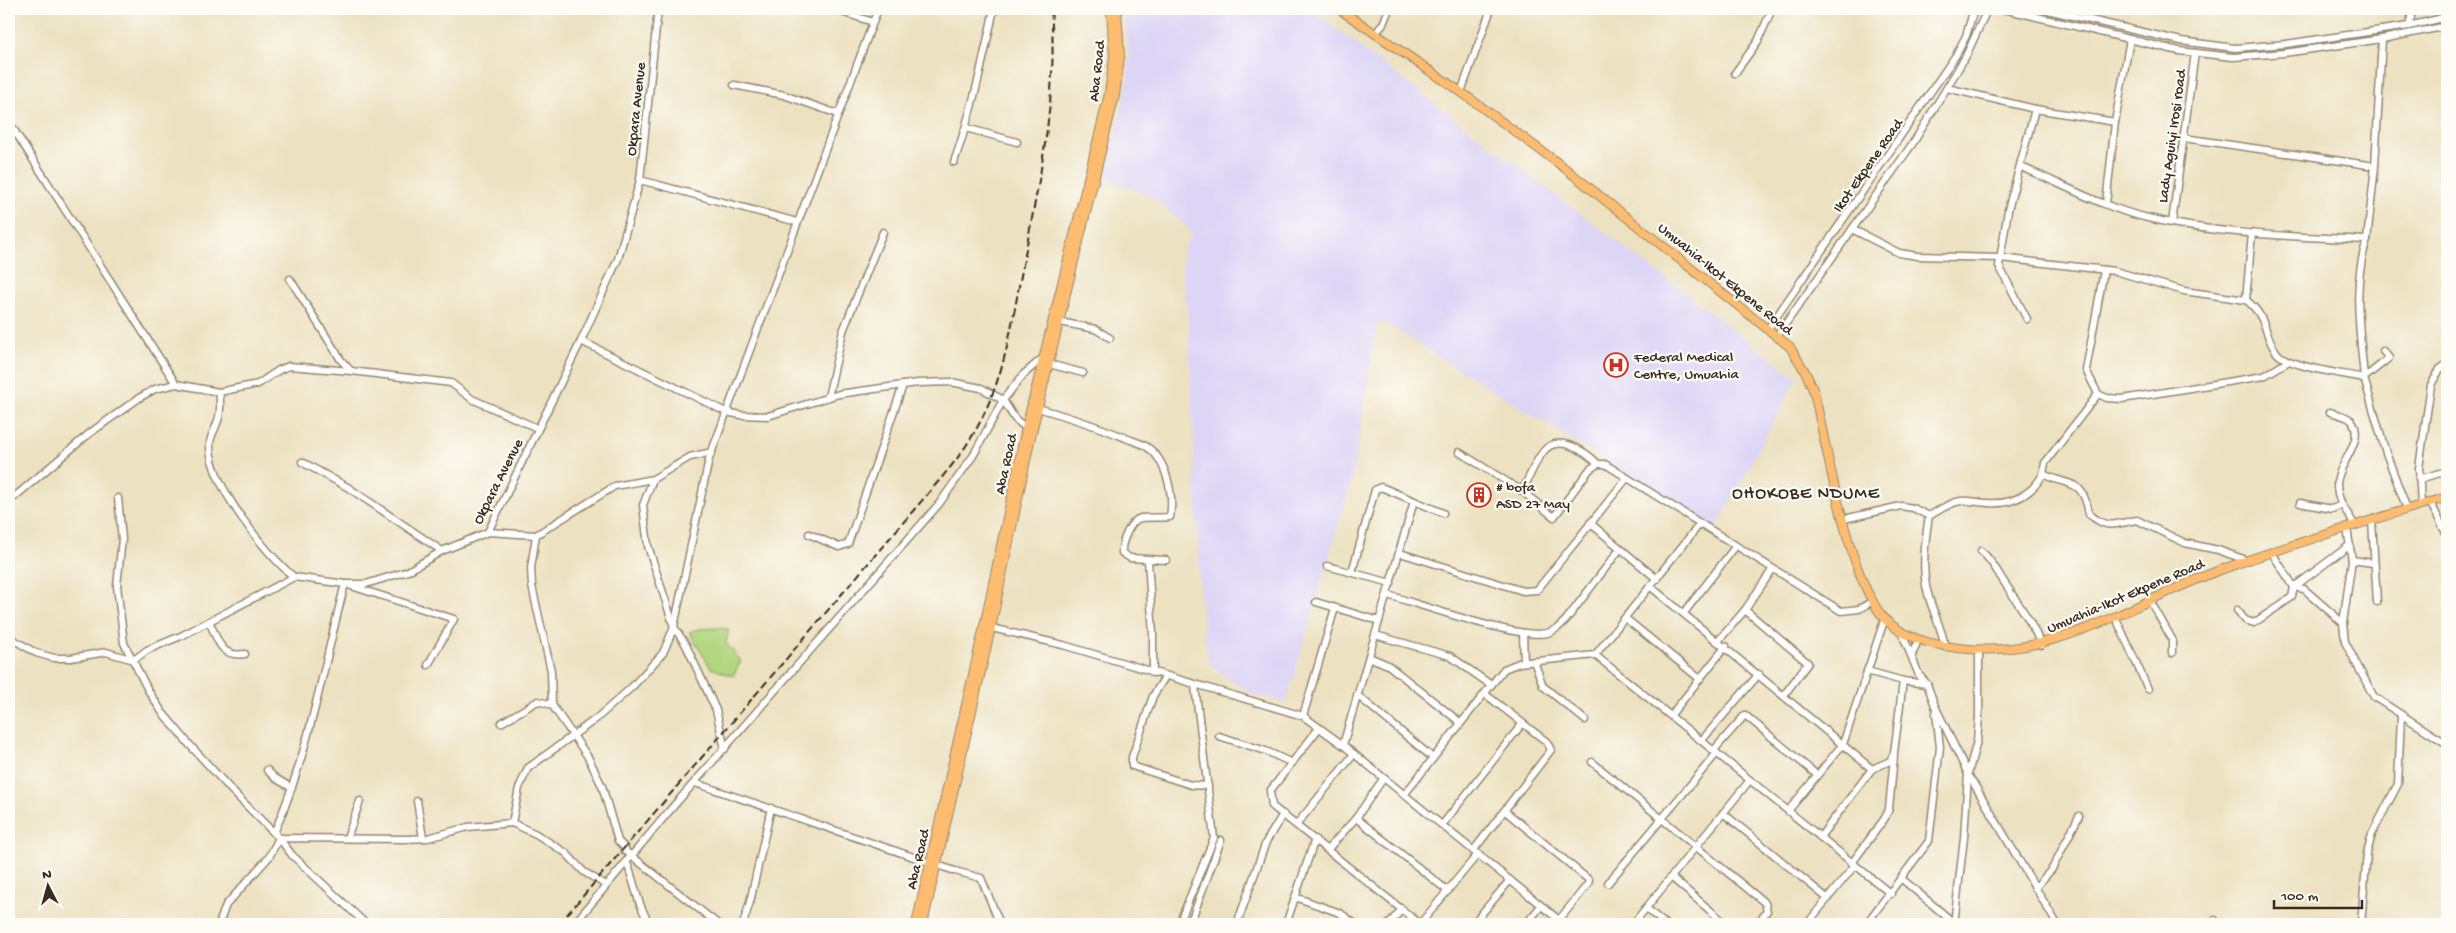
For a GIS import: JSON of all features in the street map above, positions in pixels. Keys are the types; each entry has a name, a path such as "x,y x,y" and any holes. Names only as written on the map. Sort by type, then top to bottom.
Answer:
{"main road":[{"name":"Aba Road","path":"988,627 1026,428 1060,322 1096,163 1112,76 1114,37 1111,9"},
{"name":"Aba Road","path":"923,924 934,864 1038,408 1047,360 1118,77 1120,36 1117,9"},
{"name":"Umuahia-Ikot Ekpene Road","path":"1339,9 1461,92 1562,166 1778,336 1799,359 1814,392 1858,571 1872,601 1885,618 1901,631 1918,640 1945,647 1979,651 2010,650 2041,645 2063,639 2149,599 2246,560 2447,496"},
{"name":"Aba Road","path":"916,924 934,864"}],"street":[{"name":"Okpara Avenue","path":"294,576 345,584 366,584 408,571 442,551 488,532 581,341 618,259 640,180 658,9"},
{"path":"832,9 873,22"},
{"path":"512,823 519,788 528,768 574,736 632,687 663,653 674,627 712,452 878,9"},
{"path":"954,162 966,128 984,62 994,9"},
{"path":"1375,34 1383,24 1389,9"},
{"path":"1461,92 1491,9"},
{"path":"1735,73 1758,41 1772,9"},
{"path":"1975,9 1980,12 1990,9 2008,10 2195,53 2233,57 2256,56 2382,39 2447,26"},
{"name":"Ikot Ekpene Road","path":"1768,329 1956,55 1966,36 1975,9"},
{"path":"1778,336 1947,88 1990,9"},
{"path":"2043,9 2181,42 2235,48 2286,44 2409,26 2447,17"},
{"path":"2409,26 2413,9"},
{"path":"2106,204 2115,122 2130,39"},
{"path":"2382,39 2375,166 2366,240 2359,263 2358,291 2364,378 2386,453 2407,510"},
{"name":"Lady Aguiyi Irosi road","path":"2172,223 2195,53"},
{"path":"734,85 784,95 838,114"},
{"path":"1947,88 2035,109 2115,122"},
{"path":"2027,319 1999,266 2008,210 2035,109"},
{"path":"9,122 176,384"},
{"path":"966,128 1017,142"},
{"path":"2184,138 2375,166"},
{"path":"2021,167 2106,204 2146,218 2252,233 2366,240"},
{"path":"640,180 797,222"},
{"path":"1852,229 1900,253 1918,256 2000,258 2104,270 2184,291 2246,300 2258,310 2277,353 2289,361 2304,366 2364,378 2389,358 2383,351"},
{"path":"828,396 843,331 883,232"},
{"path":"2246,300 2252,233"},
{"path":"2104,270 2086,370 2098,394 2107,398 2122,399 2264,376 2289,361"},
{"path":"290,279 351,371"},
{"path":"1060,322 1095,329 1110,338"},
{"path":"581,341 726,412 740,416 768,416 828,396 903,385 951,382 968,384 1003,400 1015,419 1026,428"},
{"path":"574,924 628,859 939,504 974,456 1003,400 1024,374 1047,360 1083,373"},
{"path":"2421,505 2419,479 2422,442 2431,385 2440,368 2447,364"},
{"path":"9,500 90,433 139,398 155,389 176,384 219,392 258,384 278,370 289,366 451,383 472,399 537,428"},
{"path":"809,534 839,547 848,544 903,385"},
{"path":"134,660 147,650 209,621 294,576 280,565 246,522 221,483 212,462 210,437 216,426 221,408 219,392"},
{"path":"1929,516 1960,501 1991,504 2017,499 2029,493 2043,474 2044,463 2098,394"},
{"path":"1038,408 1097,425 1147,446 1155,454 1165,472 1170,488 1172,499 1170,517 1140,518 1133,524 1122,548 1125,556 1148,560 1166,560"},
{"path":"2330,412 2348,418 2354,428 2352,446 2337,479 2341,505 2351,527 2350,545 2352,560 2343,623 2345,642 2374,698 2447,744"},
{"path":"1522,491 1543,451 1556,445 1572,446 1588,454 1598,464"},
{"path":"488,532 536,535 615,486 653,479 690,457 712,452"},
{"path":"1459,452 1522,491 1554,517 1590,469 1598,464 1605,464 1699,525 1841,611 1859,609 1872,601"},
{"path":"302,462 349,488 442,551"},
{"path":"2419,479 2447,471"},
{"path":"2043,474 2069,482 2079,488 2087,502 2089,514 2106,525 2118,525 2138,520 2185,543 2218,550 2246,560"},
{"path":"1400,553 1523,591 1530,591 1542,587 1627,478"},
{"path":"653,479 644,505 646,518 645,533 653,567 674,627 686,645 716,710 725,749"},
{"path":"1352,572 1374,490 1381,487 1443,513"},
{"path":"118,498 122,539 117,586 124,643 162,712 227,786 292,855 366,924"},
{"path":"1343,745 1414,501"},
{"path":"2430,502 2447,535"},
{"path":"2300,503 2332,509 2341,505"},
{"path":"1844,519 1901,506 1913,508 1929,516"},
{"path":"1929,516 1924,544 1926,586 1940,624 1945,647"},
{"path":"2372,520 2373,563 2377,602"},
{"path":"1590,524 1657,579"},
{"path":"1595,655 1699,525"},
{"path":"536,535 532,560 532,586 551,671 552,705 574,736 602,786 618,841 628,859 639,904 650,924"},
{"path":"2237,610 2250,623 2258,622 2292,597 2294,587 2350,545"},
{"path":"1684,613 1735,547"},
{"path":"1388,594 1524,633 1547,633 1558,628 1620,549"},
{"path":"1981,551 1991,560 2005,584 2026,613 2041,645"},
{"path":"2272,553 2294,587 2304,589 2343,623"},
{"path":"1148,560 1153,634 1153,673"},
{"path":"2352,560 2373,563"},
{"path":"1327,566 1391,583"},
{"path":"1719,640 1745,610 1772,570"},
{"path":"219,924 226,905 265,862 276,836 304,753 329,643 345,584 454,619 428,665"},
{"path":"1651,587 1719,640 1872,768"},
{"path":"2149,599 2172,639 2172,653"},
{"path":"1316,602 1380,621"},
{"path":"1303,716 1335,608"},
{"path":"1745,610 1808,663 1784,694"},
{"path":"2115,616 2148,689"},
{"path":"1625,618 1700,679"},
{"path":"1788,811 1843,744 1885,618"},
{"path":"209,621 220,648 230,655 245,654"},
{"path":"988,627 1062,646 1303,716 1343,745 1562,922 1589,880 1505,810"},
{"path":"1901,631 1919,674 1927,684 1935,706 1968,774 2057,924"},
{"path":"1524,633 1524,662"},
{"path":"1375,635 1450,656 1491,685"},
{"path":"9,638 36,653 54,658 71,658 106,652 134,660"},
{"path":"1912,655 1918,640"},
{"path":"1671,716 1726,646"},
{"path":"1954,924 1964,838 1968,774 1977,741 1980,718 1979,651"},
{"path":"1404,795 1504,669 1524,662 1595,655 1891,894"},
{"path":"1369,657 1388,665 1461,723"},
{"path":"1534,661 1543,686 1585,720"},
{"path":"1867,671 1903,681 1927,684"},
{"path":"1702,740 1759,674"},
{"path":"1165,676 1153,696 1132,757 1132,766 1191,785 1208,786"},
{"path":"1807,924 1854,864 1889,810 1903,681"},
{"path":"1179,924 1214,838 1196,686"},
{"path":"1319,728 1269,794 1272,806 1316,839 1420,924 1448,891 1505,810 1551,750 1547,742 1485,694"},
{"path":"1357,695 1433,758"},
{"path":"501,723 538,701 552,705"},
{"path":"1870,923 1929,841 1940,747 1935,706"},
{"path":"1608,883 1663,819 1745,715 1817,775"},
{"path":"2361,924 2367,853 2372,834 2398,784 2401,716"},
{"path":"1442,826 1522,724"},
{"path":"1219,736 1266,751 1292,764"},
{"path":"1820,837 1872,768 1890,761 1894,753"},
{"path":"1297,824 1354,754"},
{"path":"1592,762 1765,902 1767,911 1757,924"},
{"path":"267,770 275,778 292,788"},
{"path":"1328,849 1356,818 1383,779"},
{"path":"1633,924 1750,780"},
{"path":"695,783 934,864 981,878 1000,924"},
{"path":"347,838 360,801"},
{"path":"417,801 423,838"},
{"path":"743,924 750,902 771,808"},
{"path":"1723,813 1827,898"},
{"path":"1237,924 1266,842 1283,814"},
{"path":"2035,888 2052,870 2079,816"},
{"path":"1356,818 1448,891"},
{"path":"276,836 423,838 468,827 512,823 536,834 566,853 584,872 606,886"},
{"path":"1286,924 1316,839"},
{"path":"1190,924 1221,840"},
{"path":"628,859 718,924"},
{"path":"1671,877 1726,924"},
{"path":"1902,879 1954,924"},
{"path":"1473,924 1510,880"},
{"path":"1296,897 1340,914 1355,924"},
{"path":"1526,924 1541,906"},
{"path":"1646,908 1665,924"},
{"path":"1390,924 1402,909"}],"shaded area":[{"name":"Federal Medical Centre, Umuahia","path":"1123,9 1310,9 1797,378 1716,529 1378,319 1353,475 1286,703 1250,694 1208,663 1200,592 1188,313 1182,271 1184,248 1192,232 1154,198 1104,177 1128,82 1129,53"}],"green space":[{"path":"698,629 729,629 726,643 741,661 733,676 711,668 689,632"}],"railway":[{"path":"559,924 944,474 977,428 994,390 1005,353 1041,166 1050,105 1052,74 1051,9"}],"place":[{"name":"Federal Medical Centre, Umuahia","path":"1616,365"},
{"name":"# bofa ASD 27 May","path":"1479,495"}],"district":[{"name":"OHOKOBE NDUME","path":"1806,492"}]}
